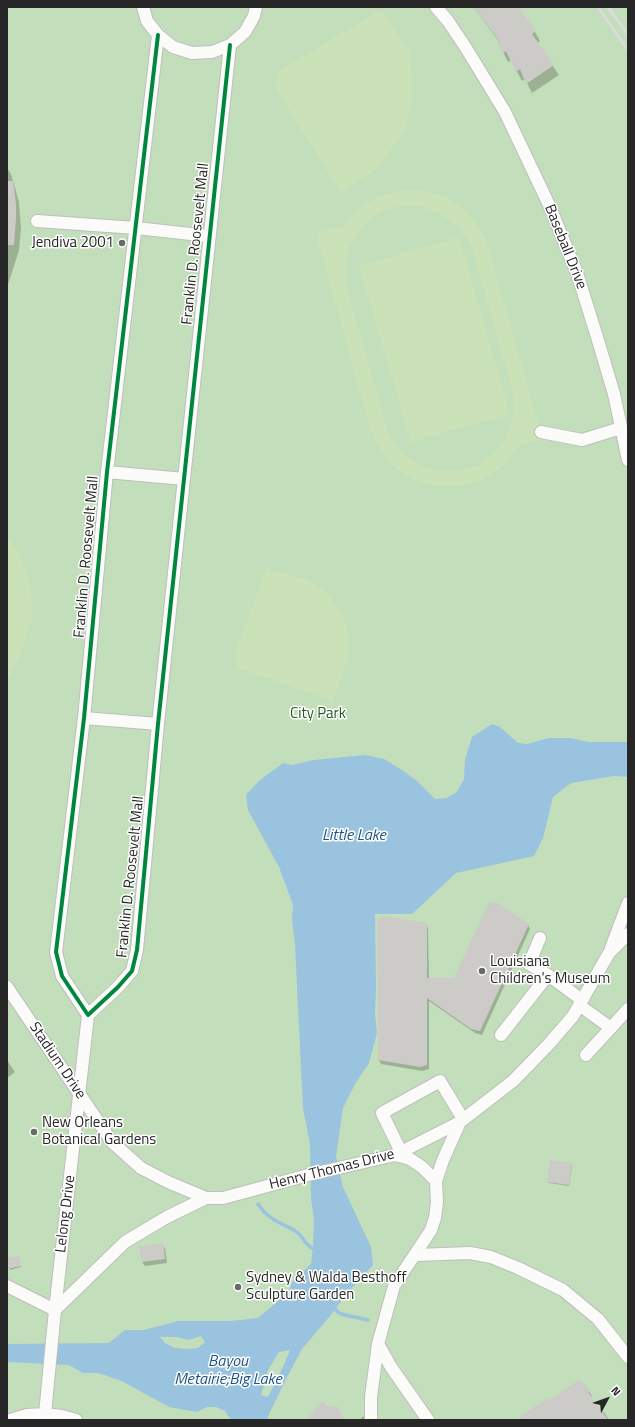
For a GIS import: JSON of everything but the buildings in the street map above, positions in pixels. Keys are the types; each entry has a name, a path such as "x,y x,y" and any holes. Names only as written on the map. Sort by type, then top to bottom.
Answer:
{"street":[{"path":"143,7 147,21 158,35 173,47 192,53 212,52 230,45 245,32 254,16 256,7"},
{"name":"Baseball Drive","path":"436,7 448,20 505,112 550,207 577,274 598,336 614,394 628,460"},
{"name":"Franklin D. Roosevelt Mall","path":"158,35 107,472 84,718 56,952 62,976 88,1015 118,987 132,971 137,950 158,724 230,45"},
{"path":"37,221 136,228 209,236"},
{"path":"540,432 582,440 621,428"},
{"path":"107,472 184,479"},
{"path":"84,718 158,724"},
{"path":"609,953 628,903"},
{"name":"Henry Thomas Drive","path":"55,1310 125,1242 167,1217 206,1198 222,1198 308,1175 398,1154 462,1120 513,1081 548,1045 573,1016 609,953 628,934"},
{"path":"540,938 529,964 548,975 611,1028"},
{"path":"501,1035 548,975"},
{"name":"Stadium Drive","path":"7,987 112,1142 141,1168 168,1182 206,1198"},
{"path":"586,1055 628,1009"},
{"name":"Lelong Drive","path":"45,1414 55,1310 88,1015"},
{"path":"371,1420 371,1397 378,1344 394,1286 431,1230 437,1202 436,1181 443,1160 462,1120 440,1081 382,1113 398,1154 410,1159 422,1167 436,1181"},
{"path":"416,1254 470,1253 491,1257 518,1268 563,1290 598,1319 628,1357"},
{"path":"7,1286 55,1310"},
{"path":"378,1344 391,1367 428,1420"},
{"path":"10,1420 27,1415 45,1414 62,1416 76,1420"}],"green space":[{"name":"City Park","path":"7,7 628,7 628,1420 7,1420"},
{"path":"382,9 410,52 413,95 404,131 379,167 340,192 275,87 279,71"},
{"path":"404,190 419,190 447,198 461,207 475,222 485,237 543,439 519,446 504,465 481,481 455,487 442,487 426,484 411,478 398,470 386,458 377,445 370,429 316,233 343,226 361,207 379,196","holes":["395,207 423,207 439,213 458,226 473,250 514,400 512,422 506,438 492,455 478,465 462,470 434,470 418,464 404,455 390,437 346,284 345,269 347,252 358,232 369,220 379,213"]},
{"path":"459,237 510,414 411,442 359,266"},
{"path":"7,537 19,552 31,585 32,620 21,653 7,680"},
{"path":"266,568 308,580 327,593 341,611 349,633 349,656 333,701 240,669 234,658"}],"water":[{"name":"Little Lake","path":"492,724 500,727 518,743 527,744 549,738 570,738 588,742 628,742 628,777 614,776 571,783 553,797 543,838 534,856 456,873 412,914 375,914 375,1014 377,1033 369,1063 355,1084 343,1108 336,1156 343,1187 371,1247 373,1265 348,1292 302,1349 267,1420 231,1420 225,1411 216,1407 207,1407 197,1412 169,1407 122,1381 98,1373 83,1373 69,1365 7,1362 7,1344 109,1343 125,1330 144,1330 178,1321 231,1321 258,1318 289,1292 292,1282 311,1264 314,1220 311,1198 310,1144 303,1108 295,944 292,920 293,905 279,867 248,810 246,795 259,781 283,763 292,765 314,760 365,755 384,759 402,770 417,781 435,799 447,798 457,792 464,779 465,760 472,737","holes":["201,1336 205,1342 198,1348 188,1349 175,1348 165,1343 160,1337 176,1337 189,1340","290,1350 268,1397 261,1395 268,1370 279,1352"]}],"waterway":[{"path":"258,1204 264,1212 274,1220 294,1230 313,1249"},
{"path":"335,1309 339,1313 368,1320"}],"railway":[{"path":"598,7 628,50"},
{"path":"608,7 628,35"}],"cycle path":[{"path":"158,35 107,472 84,718 56,952 62,976 88,1015 118,987 132,971 137,950 158,724 230,45"}],"place":[{"name":"Jendiva 2001","path":"122,243"},
{"name":"Louisiana Children's Museum","path":"482,971"},
{"name":"New Orleans Botanical Gardens","path":"34,1132"},
{"name":"Sydney & Walda Besthoff Sculpture Garden","path":"238,1287"}],"water label":[{"name":"Bayou Metairie;Big Lake","path":"228,1371"}]}
